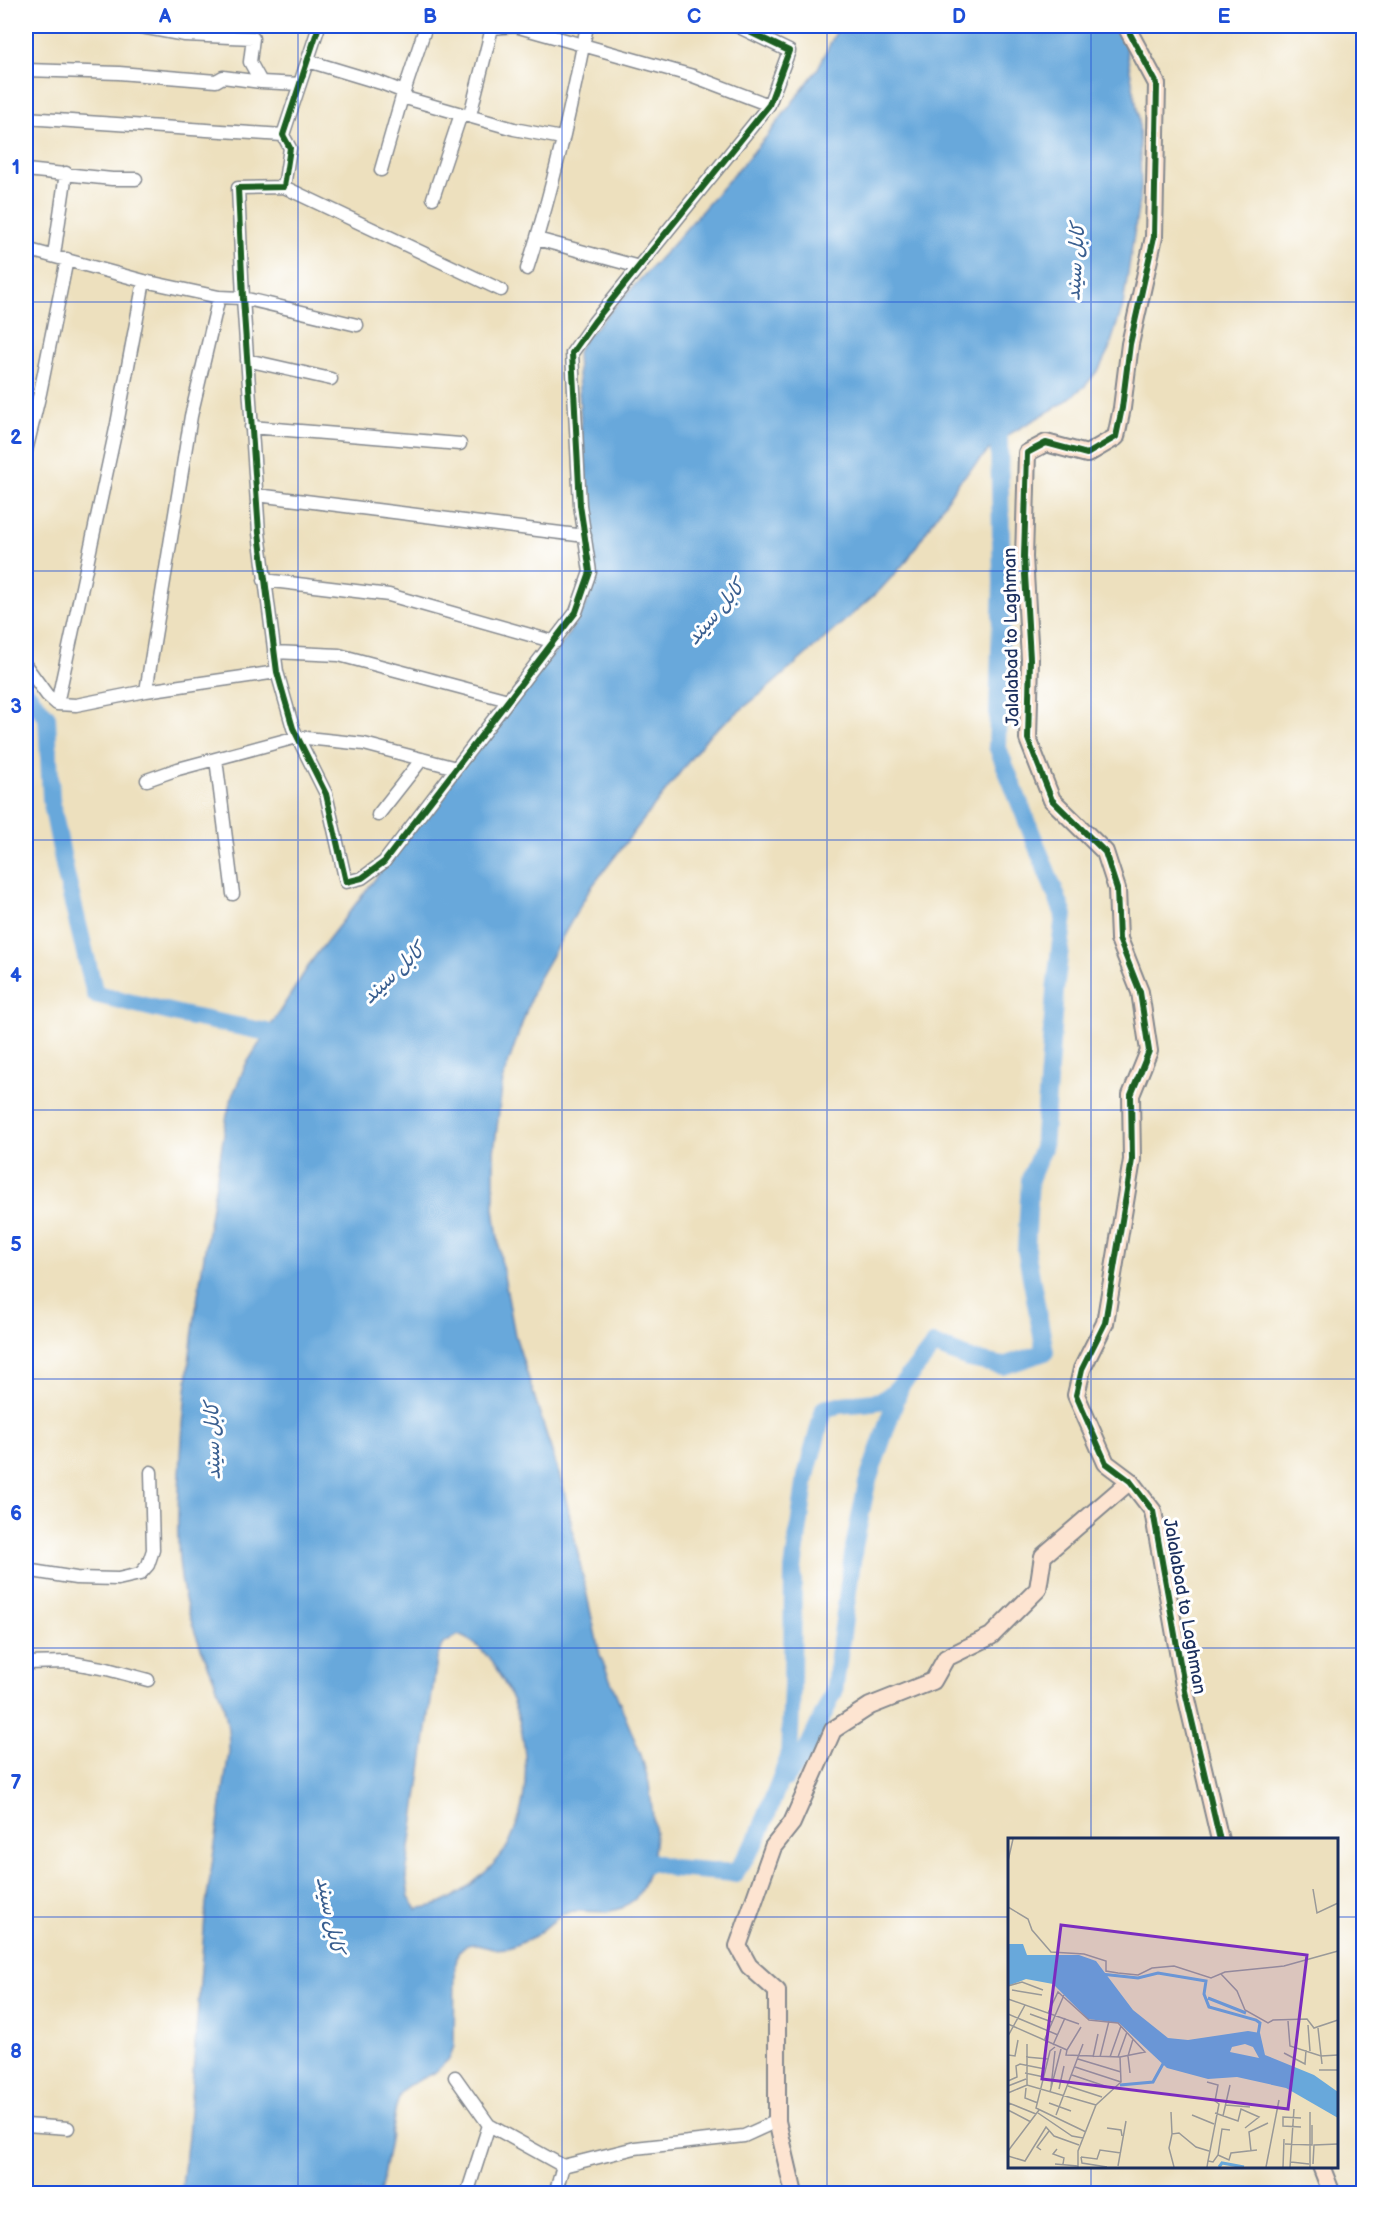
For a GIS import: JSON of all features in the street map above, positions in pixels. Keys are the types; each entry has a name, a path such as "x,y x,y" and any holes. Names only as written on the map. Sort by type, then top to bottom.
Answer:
{"street":[{"path":"136,26 254,38 250,62 261,82"},
{"path":"284,188 290,148 283,135 320,26"},
{"path":"381,170 426,26"},
{"path":"433,198 465,115 490,27 515,26 693,76 769,105"},
{"path":"527,269 537,239 562,138 587,26"},
{"path":"501,290 284,188 238,188 251,427 264,580 277,672 297,736 326,794 346,882 362,878 384,862 576,612 590,572 580,505 572,353 769,105 789,51 737,26"},
{"name":"Jalalabad to Laghman","path":"1129,26 1128,30 1157,84 1154,237 1130,344 1116,437 1087,454 1046,443 1027,453 1024,557 1030,659 1028,739 1052,800 1105,852 1117,889 1119,939 1140,992 1149,1051 1131,1095 1132,1160 1105,1323 1082,1369 1076,1395 1106,1463 1130,1480 1153,1511 1185,1691 1220,1838"},
{"path":"308,61 381,83 403,94 465,115 514,129 562,138"},
{"path":"26,70 216,81 223,77 300,84"},
{"path":"26,118 283,135"},
{"path":"26,170 111,179 136,179"},
{"path":"54,255 66,173"},
{"path":"537,239 639,267"},
{"path":"26,249 144,281 219,297 243,298 357,325"},
{"path":"26,451 67,259"},
{"path":"57,704 117,424 144,281"},
{"path":"146,691 190,416 219,297"},
{"path":"247,360 332,378"},
{"path":"251,427 460,444"},
{"path":"257,495 585,536"},
{"path":"264,580 389,595 555,642"},
{"path":"274,652 339,655 508,700"},
{"path":"26,666 47,695 57,704 76,705 146,691 277,672"},
{"path":"147,780 297,736 364,744 456,768"},
{"path":"216,759 233,894"},
{"path":"378,815 422,759"},
{"path":"26,1570 76,1578 118,1579 140,1574 148,1565 153,1550 151,1472"},
{"path":"794,2193 777,2121 777,1991 749,1966 738,1946 773,1847 792,1823 832,1730 870,1706 933,1681 946,1658 991,1636 1038,1588 1043,1556 1130,1480"},
{"path":"26,1663 68,1662 148,1680"},
{"path":"455,2077 489,2126 563,2166 635,2148 744,2136 777,2121"},
{"path":"26,2125 68,2128"},
{"path":"467,2193 489,2126"},
{"path":"555,2193 563,2166"},
{"path":"1322,2168 1332,2193"}],"water":[{"name":"کابل سيند","path":"839,26 1122,26 1139,119 1141,189 1123,305 1109,349 1099,369 1085,386 1062,404 1013,432 990,449 958,483 908,559 880,590 762,693 709,735 590,889 536,983 503,1079 494,1152 494,1209 501,1260 515,1335 564,1490 600,1655 641,1755 649,1783 655,1835 652,1862 642,1888 635,1899 622,1908 607,1912 573,1911 561,1915 535,1936 508,1948 493,1949 474,1944 467,1945 458,1953 455,1968 454,2046 449,2059 434,2073 407,2086 400,2095 380,2193 181,2194 188,2137 206,1904 229,1752 229,1735 219,1692 193,1626 183,1589 178,1547 179,1495 184,1413 193,1327 227,1115 232,1097 245,1066 313,959 496,723 565,640 589,600 593,561 585,500 577,352 584,340 673,244 767,136 817,70","holes":["458,1635 481,1649 489,1659 508,1690 516,1711 525,1754 523,1799 510,1841 491,1867 472,1884 444,1902 417,1909 409,1898 406,1875 437,1659 442,1645"]}],"waterway":[{"path":"631,1869 652,1862 672,1868 735,1873 757,1840 789,1757 793,1570 806,1476 824,1409 886,1398 908,1377 934,1345 970,1359 1003,1366 1045,1352 1026,1250 1030,1179 1043,1148 1055,991 1064,915 997,746 1002,584 999,441 995,419"},
{"path":"26,692 47,717 51,799 66,875 95,994 267,1032 281,1051"},
{"path":"786,1778 804,1756 834,1692 854,1547 867,1483 901,1385"}],"cycle path":[{"path":"319,26 283,135 290,148 284,187 238,188 259,533 277,672 293,728 326,794 346,882 362,878 384,862 576,612 590,572 580,505 572,353 594,322 769,105 789,51 737,26"},
{"path":"1129,26 1128,30 1157,84 1154,237 1130,344 1116,437 1087,454 1046,443 1027,453 1024,557 1030,659 1028,739 1052,800 1105,852 1117,889 1119,939 1140,992 1149,1051 1131,1095 1132,1160 1105,1323 1082,1369 1076,1395 1106,1463 1130,1481 1153,1511 1185,1691 1220,1838"}]}
